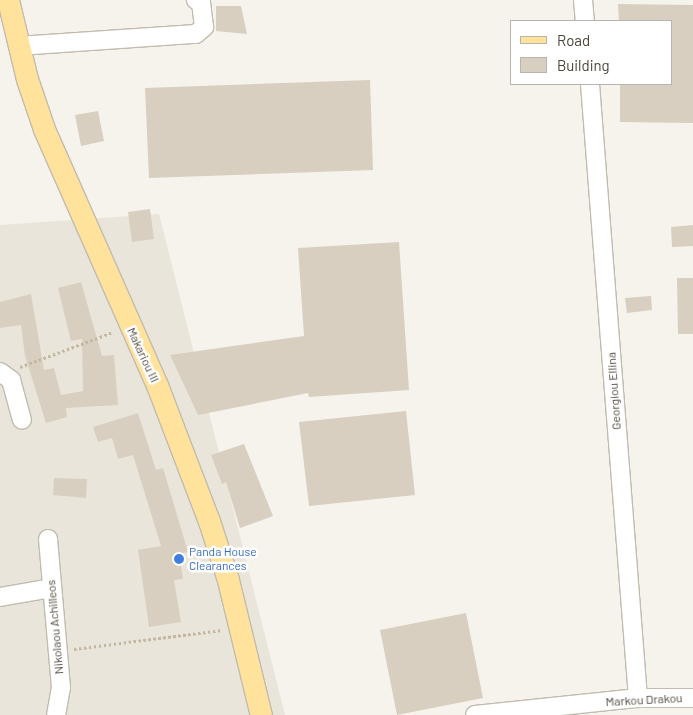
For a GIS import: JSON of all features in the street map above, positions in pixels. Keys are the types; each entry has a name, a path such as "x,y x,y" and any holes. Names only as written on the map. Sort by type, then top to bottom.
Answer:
{"main road":[{"name":"Makariou III","path":"8,0 18,46 44,129 186,455 241,628 261,715"}],"street":[{"path":"18,46 196,34 204,28 201,3 196,0"},
{"path":"583,0 585,20"},
{"name":"Georgiou Ellina","path":"590,85 638,698"},
{"path":"2,373 11,380 22,420"},
{"name":"Nikolaou Achilleos","path":"48,539 61,687 56,715"},
{"path":"0,596 52,588"},
{"name":"Markou Drakou","path":"475,715 638,698 693,698"}],"path":[{"path":"2,373 130,326"},
{"path":"58,651 241,628"}],"shaded area":[{"path":"159,214 285,715 0,715 0,225"}],"building":[{"path":"618,4 693,5 693,123 620,122 620,85 673,85 673,20 619,20"},
{"path":"216,6 241,6 247,34 216,31"},
{"path":"370,80 373,170 149,178 145,88"},
{"path":"98,111 104,141 81,146 75,115"},
{"path":"150,209 154,239 132,242 128,212"},
{"path":"693,225 693,246 672,247 671,227"},
{"path":"399,242 409,390 309,397 308,393 198,415 170,355 304,336 298,248"},
{"path":"677,278 693,278 693,334 678,334"},
{"path":"81,282 102,356 114,355 118,405 66,408 67,417 46,423 25,356 21,325 0,328 0,302 31,294 44,370 54,368 61,395 83,391 82,339 71,341 58,288"},
{"path":"651,296 652,310 627,313 625,298"},
{"path":"406,411 415,495 309,506 299,422"},
{"path":"138,413 156,470 163,468 188,552 179,554 183,579 174,580 181,622 149,627 138,550 161,546 133,455 118,459 112,438 98,442 93,427"},
{"path":"244,444 273,516 240,528 226,482 222,484 211,455"},
{"path":"54,478 87,479 86,498 53,495"},
{"path":"466,613 483,698 397,715 380,630"}],"place":[{"name":"Panda House Clearances","path":"179,559"}]}
